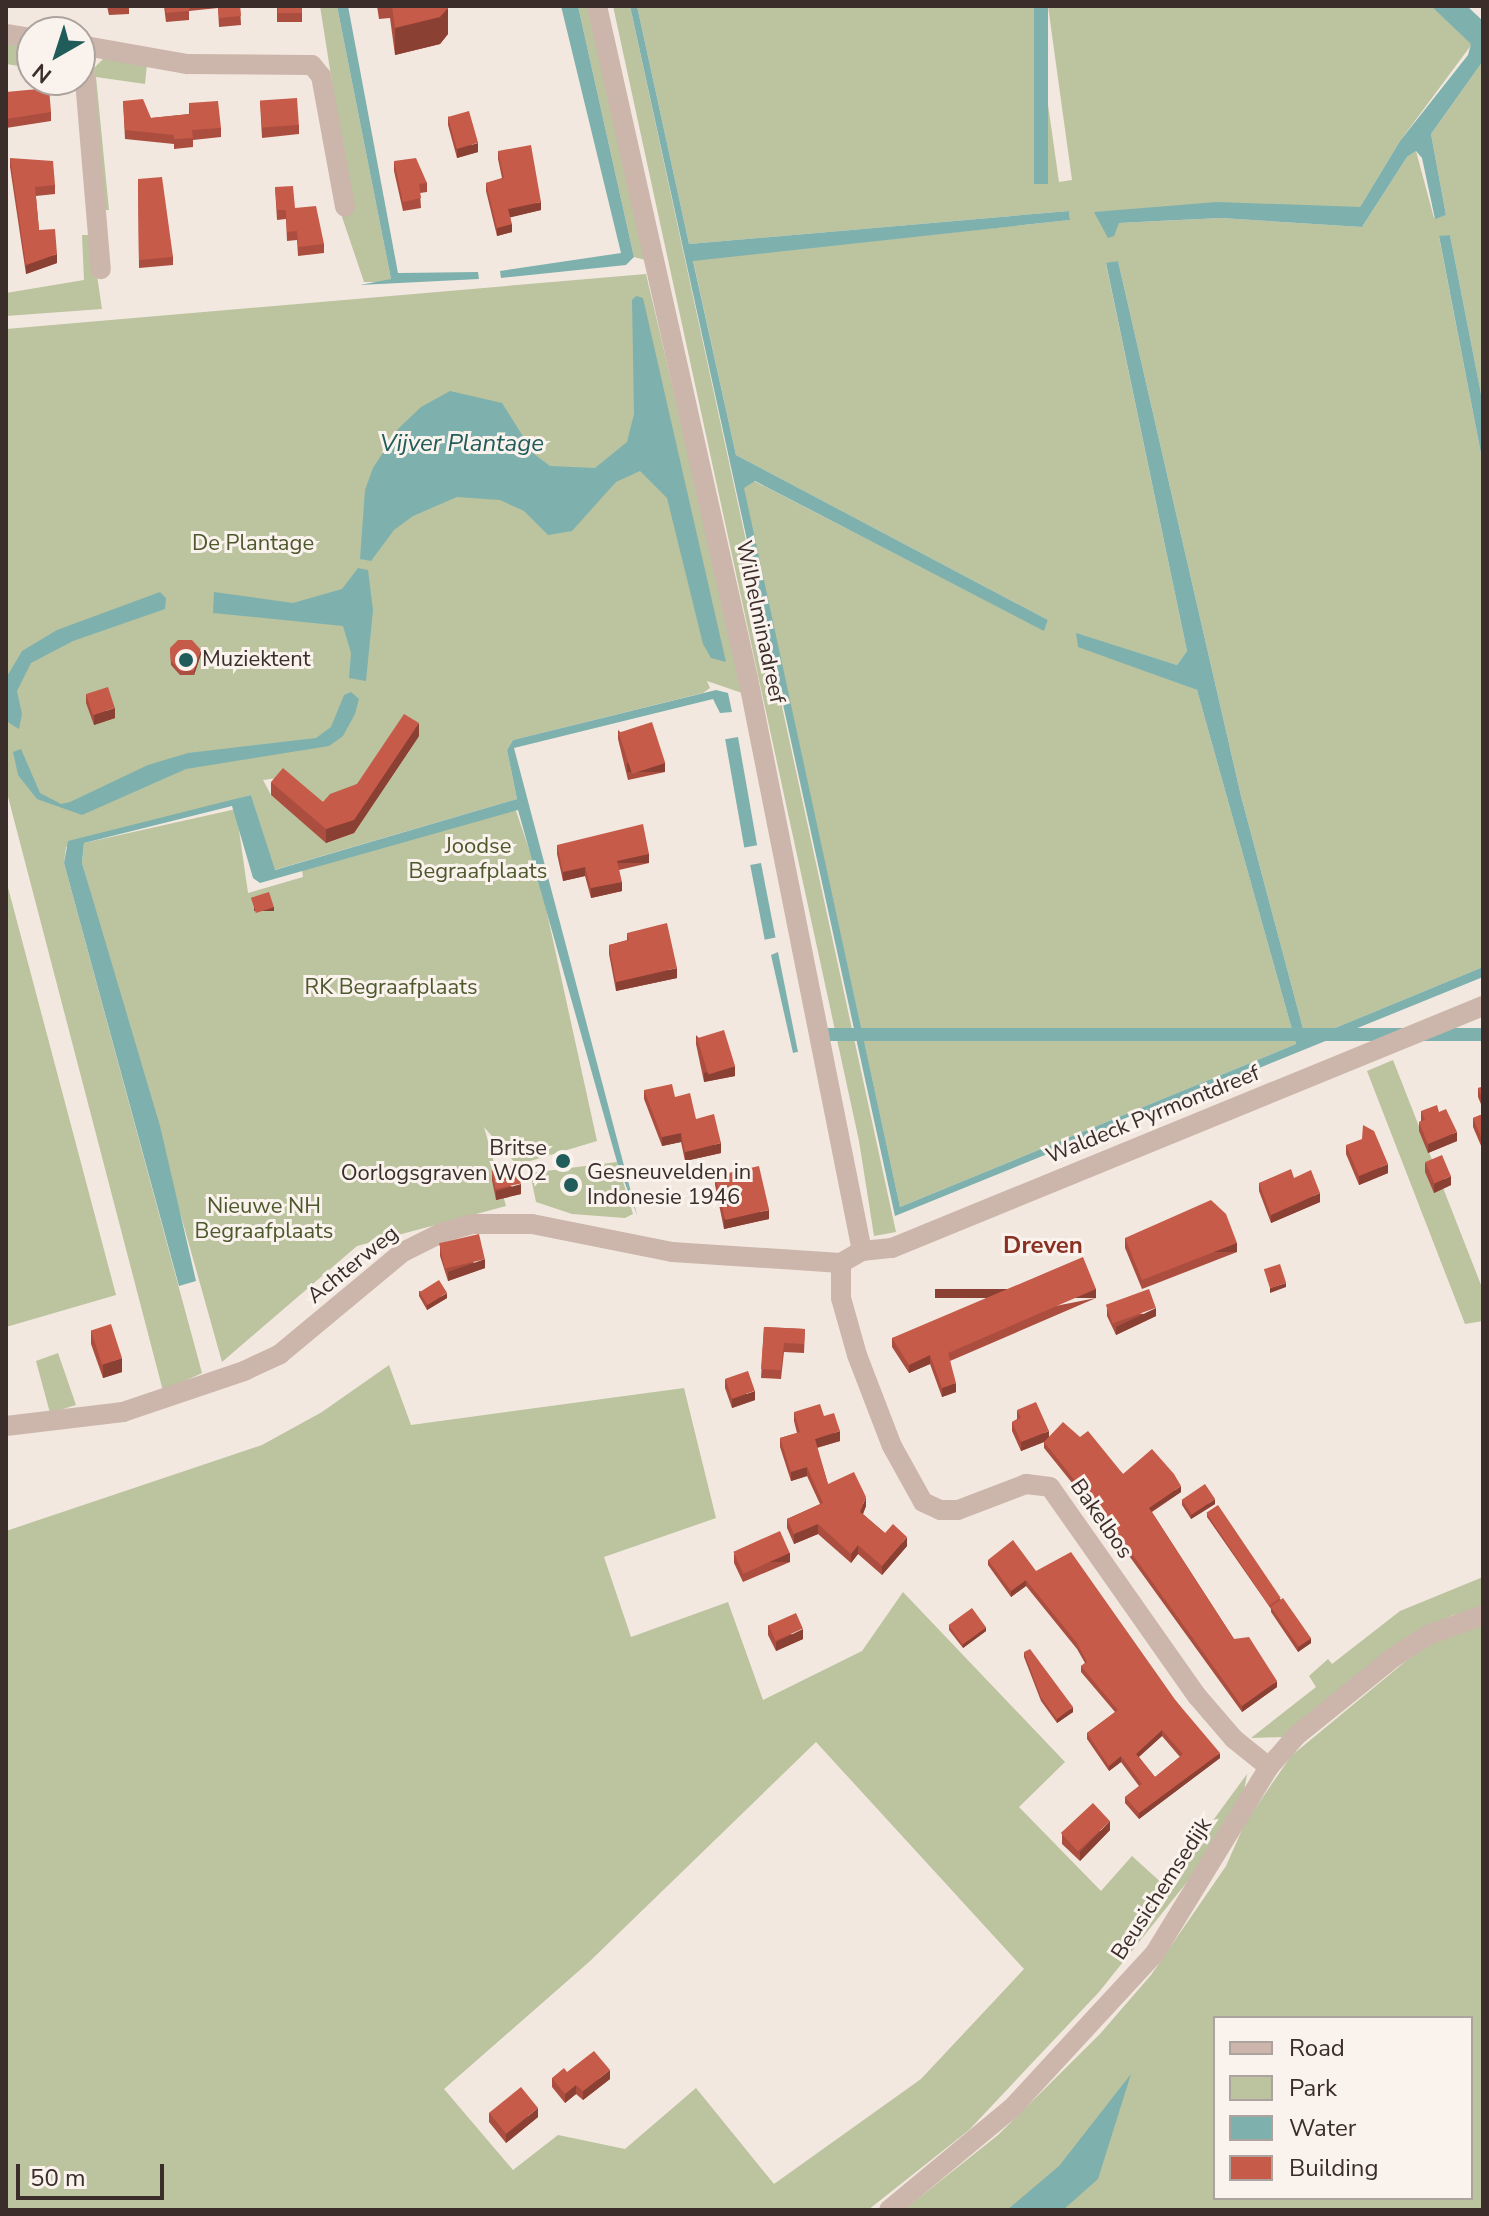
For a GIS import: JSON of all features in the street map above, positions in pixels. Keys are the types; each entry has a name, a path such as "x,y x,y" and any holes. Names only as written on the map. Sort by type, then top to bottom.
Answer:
{"street":[{"name":"Wilhelminadreef","path":"597,6 748,678 862,1251"},
{"path":"96,48 187,64 312,65 321,76 345,207"},
{"path":"86,96 101,269"},
{"name":"Waldeck Pyrmontdreef","path":"841,1263 862,1251 892,1248 1483,1006"},
{"name":"Achterweg","path":"6,1426 123,1412 244,1371 280,1354 403,1252 441,1233 473,1224 532,1224 672,1252 841,1263"},
{"name":"Bakelbos","path":"841,1263 841,1298 857,1355 892,1446 923,1502 940,1510 958,1510 1026,1484 1050,1487 1197,1696 1234,1739 1269,1767"},
{"name":"Beusichemsedijk","path":"889,2210 1012,2108 1155,1953 1269,1767 1296,1736 1394,1657 1428,1635 1483,1615"}],"green space":[{"path":"320,6 337,6 391,279 384,282 364,282 340,211 349,190"},
{"path":"578,6 591,6 653,262 634,257"},
{"path":"613,6 630,6 896,1232 874,1236 859,1141"},
{"path":"637,6 1034,6 1059,182 1072,180 1048,6 1431,6 1472,44 1400,141 1360,207 1095,212 1118,223 1221,218 1362,227 1407,157 1416,151 1434,218 1446,215 1431,134 1483,61 1483,404 1450,235 1439,237 1483,464 1483,967 1306,1040 1241,796 1118,261 1106,264 1187,651 1177,665 1077,634 1078,646 1197,690 1296,1044 900,1207 743,488 754,481 1044,630 1048,620 736,455 693,260 1070,220 1069,211 689,244"},
{"path":"6,40 16,42 16,66 6,64"},
{"path":"106,56 147,64 145,84 96,77 96,66"},
{"path":"96,77 109,210 99,210 95,96"},
{"path":"82,235 91,235 102,309 6,316 6,293 84,280"},
{"name":"De Plantage","path":"646,274 745,694 707,681 710,688 703,693 513,740 507,750 517,799 274,870 251,795 66,847 64,863 202,1373 163,1391 6,789 6,329","holes":["418,736 354,833 327,843 271,795 263,780 278,778 330,807 352,806"]},
{"path":"515,808 540,881 597,1141 517,1165 484,1127 506,1206 357,1246 222,1362 82,863 84,843 236,809 248,893 303,877 302,870"},
{"path":"6,880 116,1295 6,1327"},
{"path":"1393,1060 1483,1290 1483,1321 1465,1324 1367,1071"},
{"path":"617,1162 633,1214 625,1218 572,1214 536,1202 530,1173"},
{"path":"58,1353 76,1405 50,1413 36,1361"},
{"path":"389,1365 411,1425 684,1388 716,1518 604,1557 631,1637 728,1602 763,1700 862,1651 903,1592 1065,1762 1019,1807 1101,1891 1132,1856 1165,1886 1247,1774 1244,1791 1195,1872 1099,1992 969,2130 868,2210 6,2210 6,1531 262,1445 322,1412","holes":["816,1742 1024,1969 921,2079 774,2184 696,2088 625,2149 558,2135 513,2170 444,2089 589,1962"]},
{"path":"1483,1577 1483,1608 1453,1615 1407,1637 1283,1737 1251,1738 1316,1687 1309,1676 1328,1659 1332,1664 1400,1611"},
{"path":"1483,1623 1483,2210 904,2210 998,2135 1100,2034 1151,1975 1226,1866 1245,1823 1291,1756 1406,1661 1437,1640"}],"water":[{"path":"337,6 348,6 398,273 478,272 479,279 360,285 391,279"},
{"path":"561,6 578,6 634,257 626,265 501,278 500,271 621,253"},
{"path":"630,6 637,6 689,244 1069,211 1070,220 693,261 736,455 1048,620 1044,631 755,481 744,488 900,1207 1296,1044 1197,690 1078,647 1076,633 1177,665 1187,651 1106,263 1118,261 1241,796 1306,1040 1483,967 1483,977 895,1216"},
{"path":"1034,6 1048,6 1048,184 1034,184"},
{"path":"1431,6 1467,6 1483,21 1483,61 1431,134 1446,215 1435,219 1422,158 1416,151 1407,157 1362,227 1221,218 1119,223 1114,236 1108,238 1094,212 1217,202 1360,207 1400,141 1468,55 1471,44"},
{"path":"1450,235 1483,404 1483,464 1439,236"},
{"name":"Vijver Plantage","path":"636,296 643,298 726,662 711,658 703,644 667,498 640,471 616,482 572,531 548,535 524,511 500,500 457,497 413,516 394,530 371,561 360,559 365,490 373,468 398,429 421,407 450,391 502,403 534,454 550,466 595,468 627,442 634,414 632,300"},
{"path":"358,568 368,570 373,610 366,681 349,678 351,653 343,626 213,613 214,592 293,603 342,589"},
{"path":"160,592 166,598 165,609 73,641 31,663 17,691 22,714 19,729 6,721 6,678 22,651 57,630"},
{"path":"716,690 728,693 732,712 720,713 713,699 514,748 637,1215 617,1162 518,810 260,883 253,878 232,806 84,843 82,863 160,1126 196,1281 179,1286 64,863 68,841 251,795 275,870 517,799 507,750 513,740"},
{"path":"351,692 359,699 355,714 343,736 329,746 186,769 82,815 37,799 18,775 13,752 21,749 40,793 61,804 148,765 188,753 316,738 331,727 344,695"},
{"path":"738,737 757,845 744,848 725,739"},
{"path":"761,863 776,938 765,940 750,865"},
{"path":"778,952 798,1052 793,1053 771,955"},
{"path":"814,1028 1483,1028 1483,1041 814,1041"},
{"path":"1131,2074 1098,2179 1063,2210 1007,2210 1059,2166"}],"building":[{"path":"165,6 189,6 189,11 166,13"},
{"path":"218,6 240,6 241,16 219,18"},
{"path":"278,6 302,6 302,13 278,13"},
{"path":"392,6 448,8 440,17 395,28"},
{"path":"16,91 16,96 50,96 51,112 6,119 6,92"},
{"path":"297,98 299,125 262,128 260,101"},
{"path":"143,99 151,118 190,114 189,103 218,101 221,128 192,130 193,138 174,139 174,135 125,130 123,101"},
{"path":"469,111 478,143 457,149 448,117"},
{"path":"531,145 541,202 508,209 512,224 497,228 486,183 504,178 498,151"},
{"path":"10,158 53,161 55,185 35,187 39,230 55,229 57,254 26,265"},
{"path":"416,158 427,183 419,184 421,198 403,202 394,161"},
{"path":"162,177 173,257 139,260 138,179"},
{"path":"293,186 295,208 316,206 324,244 298,247 297,231 287,232 286,210 277,210 275,187"},
{"name":"Muziektent","path":"178,640 192,640 201,650 194,671 180,671 171,661 170,648"},
{"path":"108,687 115,708 93,715 86,694"},
{"path":"404,714 419,723 354,820 326,829 271,782 283,768 323,802 330,794 357,784"},
{"path":"652,722 665,763 632,774 619,733"},
{"path":"643,824 649,854 617,861 622,882 591,888 585,867 563,872 557,845"},
{"path":"269,892 274,907 256,913 251,898"},
{"path":"667,923 677,968 616,982 609,945 629,940 627,933"},
{"path":"724,1030 735,1066 708,1075 697,1038"},
{"path":"672,1084 675,1097 690,1093 696,1119 714,1114 721,1143 685,1152 681,1133 662,1137 644,1090"},
{"path":"1437,1105 1439,1112 1446,1109 1457,1132 1428,1144 1419,1122 1425,1120 1421,1111"},
{"path":"1483,1114 1483,1139 1482,1139 1473,1118"},
{"path":"1363,1125 1374,1131 1388,1164 1359,1176 1346,1145 1362,1139"},
{"path":"1442,1155 1451,1176 1434,1183 1425,1162"},
{"path":"517,1165 521,1184 496,1189 492,1170"},
{"path":"759,1166 769,1210 725,1220 715,1176"},
{"path":"1291,1169 1294,1178 1311,1170 1320,1193 1271,1215 1259,1183"},
{"path":"1211,1200 1226,1214 1237,1243 1142,1280 1125,1238"},
{"path":"479,1234 485,1259 445,1269 439,1243"},
{"path":"1083,1257 1096,1289 948,1353 956,1383 942,1388 930,1355 909,1365 892,1338"},
{"path":"1280,1264 1286,1283 1270,1288 1264,1269"},
{"path":"439,1280 447,1293 427,1305 419,1292"},
{"path":"1149,1289 1156,1308 1113,1324 1106,1305"},
{"path":"111,1324 122,1358 102,1365 91,1330"},
{"path":"764,1327 805,1329 804,1344 784,1343 781,1370 761,1369"},
{"path":"748,1371 755,1391 732,1399 725,1379"},
{"path":"1036,1402 1049,1431 1021,1442 1012,1422 1021,1418 1017,1410"},
{"path":"820,1404 824,1416 834,1413 840,1431 815,1439 828,1484 854,1472 866,1497 860,1512 885,1533 893,1524 907,1537 882,1566 858,1545 851,1554 818,1524 794,1534 787,1519 823,1503 807,1467 791,1472 780,1438 800,1432 794,1412"},
{"path":"1063,1422 1080,1437 1088,1431 1123,1474 1152,1449 1174,1474 1181,1486 1149,1508 1234,1639 1249,1637 1277,1681 1242,1706 1114,1529 1044,1442"},
{"path":"1205,1484 1215,1499 1192,1515 1182,1500"},
{"path":"1218,1505 1281,1598 1269,1606 1206,1513"},
{"path":"780,1531 790,1553 743,1574 733,1552"},
{"path":"1013,1540 1036,1571 1071,1552 1176,1701 1220,1753 1139,1813 1125,1797 1142,1784 1121,1756 1109,1766 1087,1733 1118,1710 1081,1666 1087,1662 1077,1643 1026,1580 1011,1591 988,1560","holes":["1162,1730 1183,1754 1155,1777 1136,1754"]},
{"path":"1283,1598 1311,1638 1299,1647 1271,1607"},
{"path":"972,1608 986,1627 963,1644 949,1625"},
{"path":"796,1613 803,1629 776,1641 769,1625"},
{"path":"1030,1649 1073,1707 1057,1719 1041,1697 1024,1652"},
{"path":"1093,1803 1110,1821 1078,1851 1061,1833"},
{"path":"594,2051 610,2070 583,2091 576,2085 565,2094 552,2078 564,2068 567,2072"},
{"path":"521,2087 538,2108 506,2134 489,2113"}],"place":[{"name":"Muziektent","path":"186,660"},
{"name":"Britse Oorlogsgraven WO2","path":"563,1161"},
{"name":"Gesneuvelden in Indonesie 1946","path":"571,1185"}],"district":[{"name":"Dreven","path":"1043,1246"}],"park label":[{"name":"Joodse Begraafplaats","path":"478,858"},
{"name":"RK Begraafplaats","path":"391,988"},
{"name":"Nieuwe NH Begraafplaats","path":"264,1218"}]}
